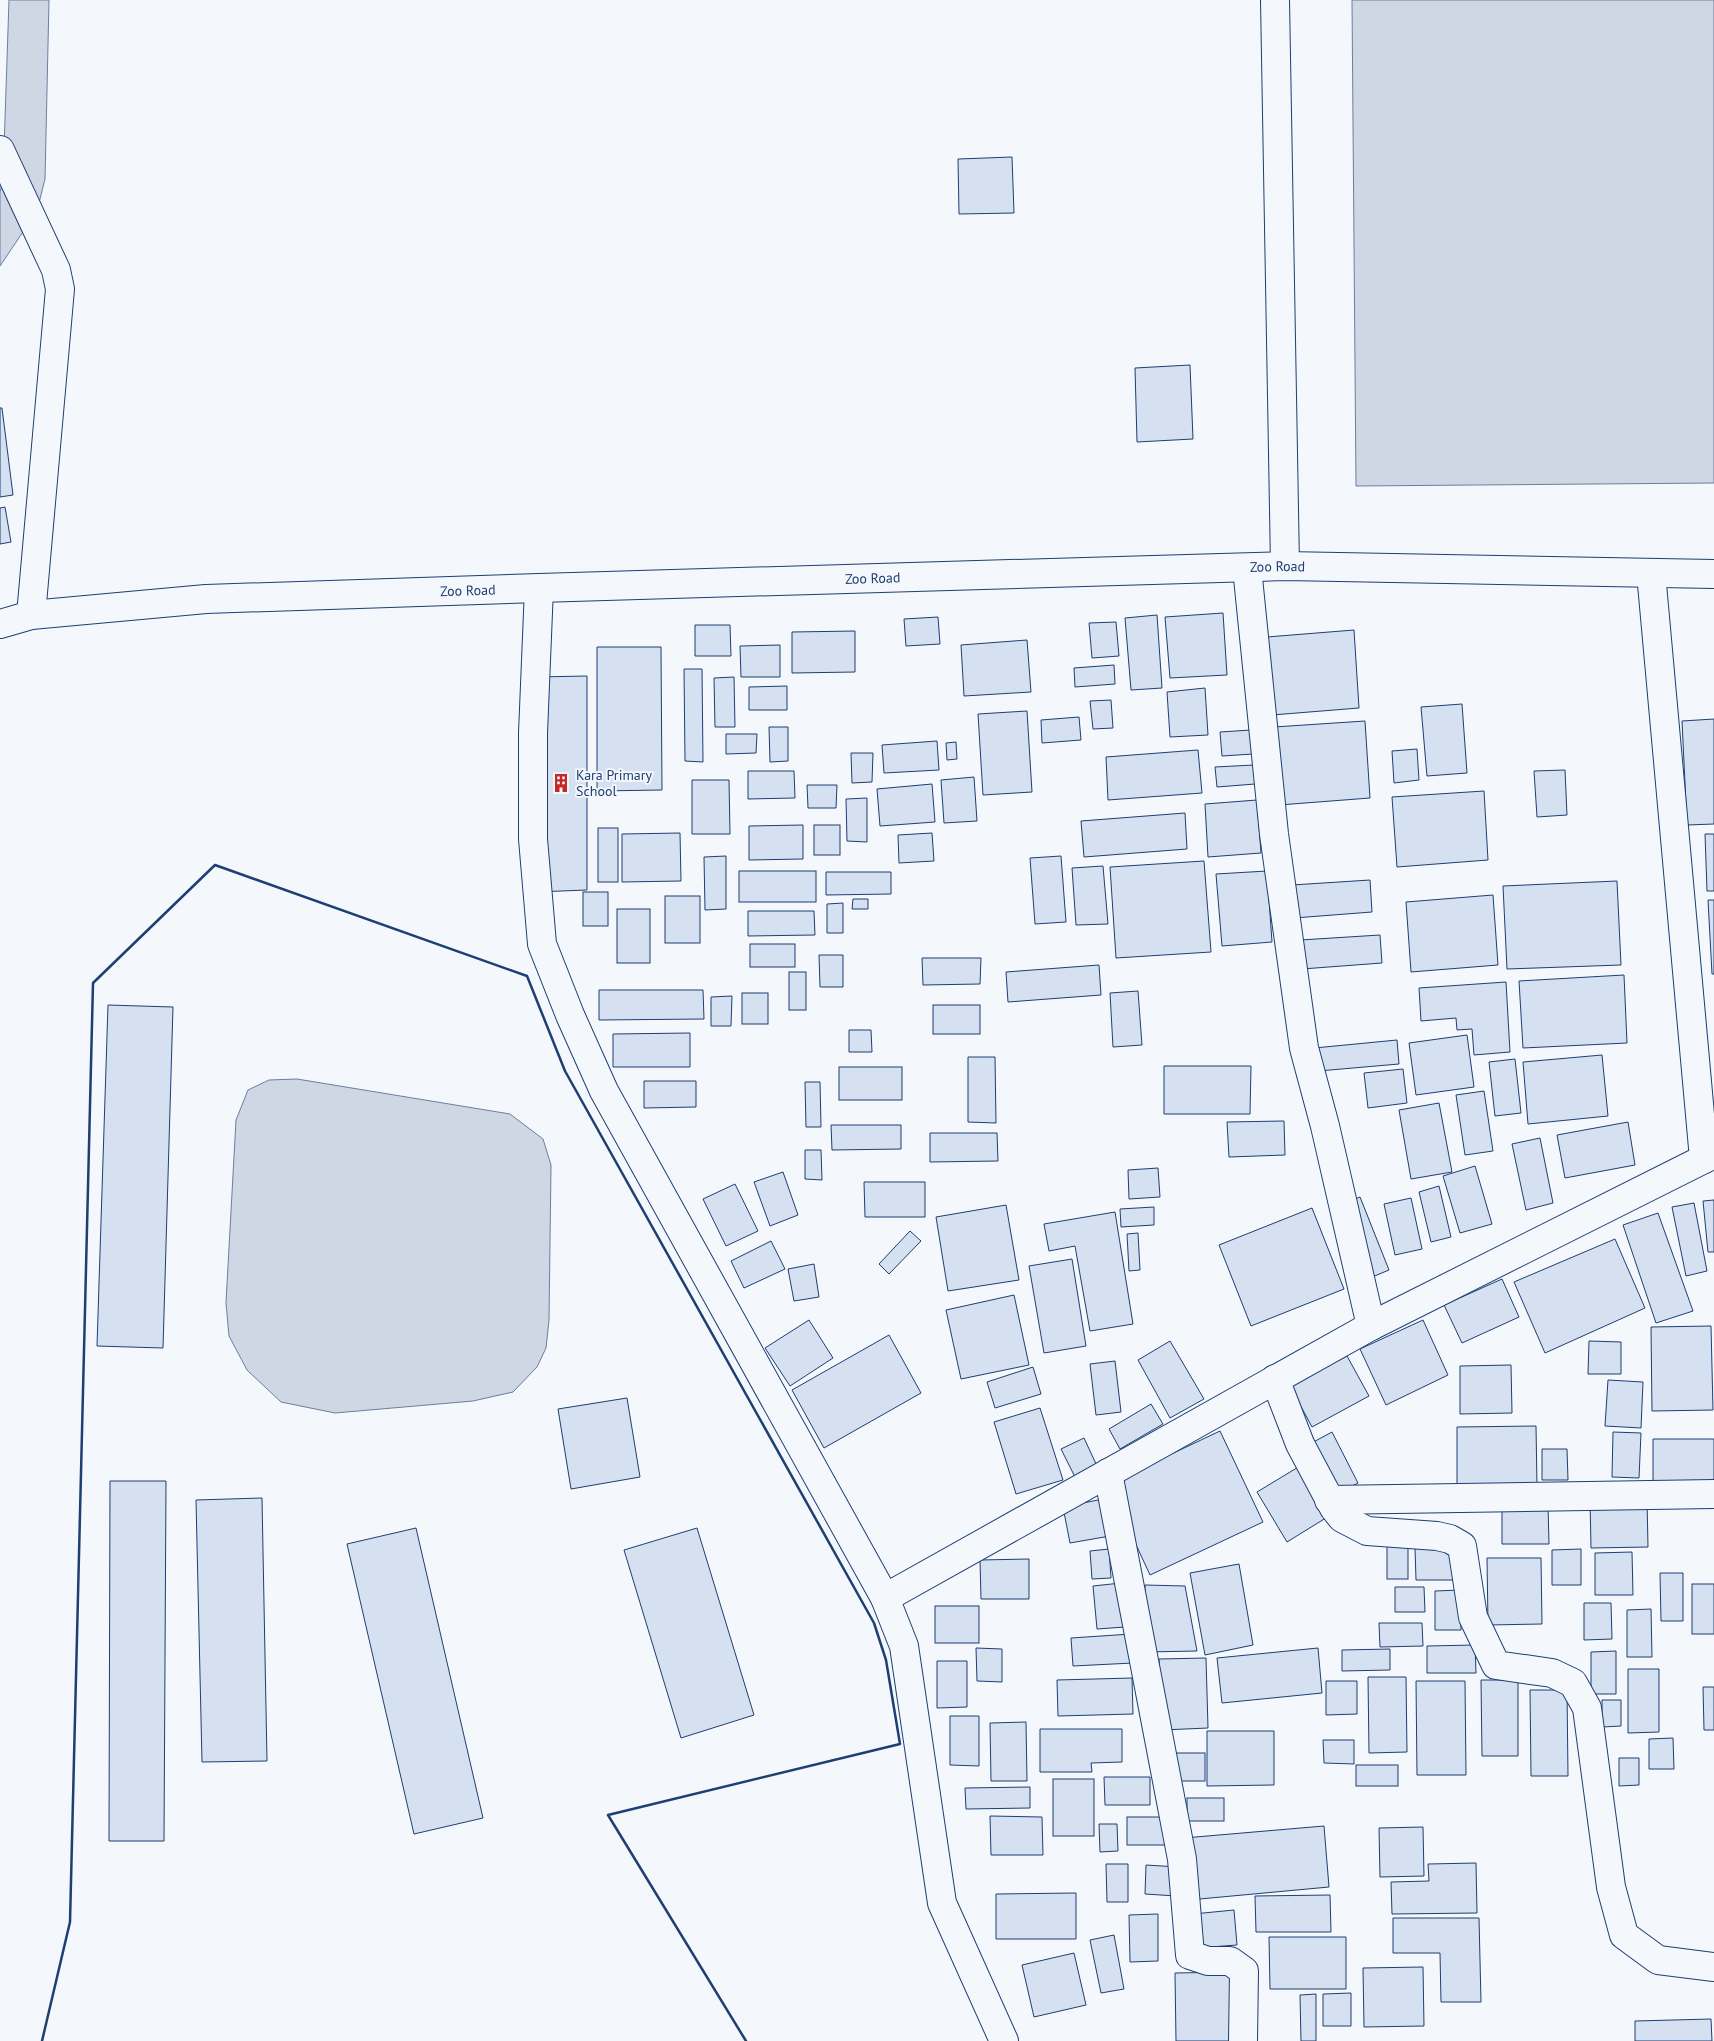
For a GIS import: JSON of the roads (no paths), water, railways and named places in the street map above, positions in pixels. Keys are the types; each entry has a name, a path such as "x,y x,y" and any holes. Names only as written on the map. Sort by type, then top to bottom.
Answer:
{"street":[{"path":"1275,0 1286,566"},
{"path":"0,150 56,270 60,289 31,614"},
{"name":"Zoo Road","path":"0,624 31,614 206,599 1286,566 1714,574"},
{"path":"1247,568 1274,834 1304,1048 1325,1126 1371,1326"},
{"path":"884,1598 1371,1326 1709,1156 1651,573"},
{"path":"538,588 533,733 533,838 542,944 604,1091 884,1598 904,1646 942,1903 1004,2041"},
{"path":"1276,1379 1300,1444 1330,1500 1342,1518 1367,1530 1436,1536 1450,1539 1462,1546 1472,1617 1496,1665 1552,1673 1572,1683 1588,1708 1611,1887 1624,1936 1658,1960 1714,1967"},
{"path":"1108,1473 1182,1859 1190,1954 1208,1961 1230,1962 1244,1972 1243,2041"},
{"path":"1330,1500 1714,1494"}],"place":[{"name":"Kara Primary School","path":"561,783"}]}
